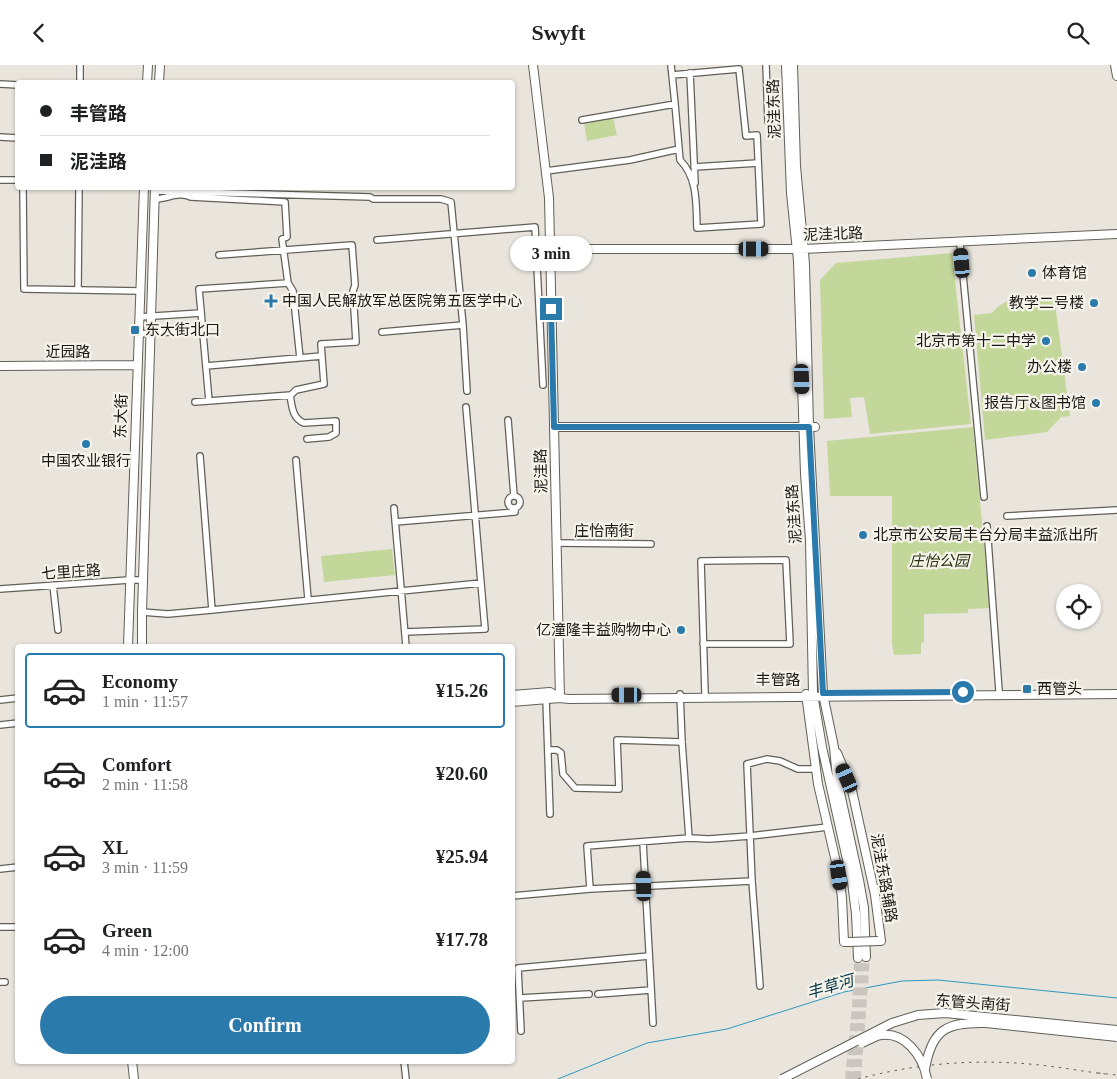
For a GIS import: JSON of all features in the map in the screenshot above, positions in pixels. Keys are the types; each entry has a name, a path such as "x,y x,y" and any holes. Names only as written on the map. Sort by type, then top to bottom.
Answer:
{"main road":[{"path":"147,80 148,65"},
{"path":"159,80 160,65"},
{"name":"泥洼路","path":"533,65 549,199 560,698"},
{"name":"泥洼东路","path":"786,65 791,193 800,249"},
{"name":"泥洼东路","path":"793,65 797,190 824,695 834,747 837,779 860,879 864,908 862,957 852,882 810,695 809,427"},
{"path":"1115,65 1117,76"},
{"name":"东大街","path":"128,644 144,190"},
{"name":"东大街","path":"142,644 154,192"},
{"name":"泥洼北路","path":"550,249 800,249 1117,235"},
{"name":"近园路","path":"0,366 137,365"},
{"path":"554,427 809,427"},
{"name":"丰管路","path":"824,695 1117,690"},
{"path":"515,695 550,692 560,698"},
{"name":"丰管路","path":"680,696 705,694 810,695"},
{"name":"丰管路","path":"515,701 560,698 680,696 1117,694"},
{"name":"泥洼东路辅路","path":"810,695 818,784 842,899 844,942 881,941 875,895 851,786 834,747"},
{"name":"东管头南街","path":"782,1079 892,1023 906,1017 930,1013 1117,1030"},
{"name":"东管头南街","path":"925,1069 928,1054 940,1033 953,1025 966,1022 1117,1037"},
{"path":"835,1053 877,1036 891,1035 909,1044 918,1053 927,1079"},
{"path":"132,1064 134,1079"}],"street":[{"path":"80,65 80,80"},
{"path":"671,65 680,160 686,166 696,190"},
{"path":"766,65 768,121"},
{"path":"672,75 690,73 739,69 746,136 757,135 761,224 697,228 690,73"},
{"path":"0,85 15,85"},
{"path":"582,120 675,104"},
{"path":"0,137 15,137"},
{"path":"546,171 630,160 679,149"},
{"path":"694,167 758,163"},
{"path":"0,180 15,180"},
{"path":"23,190 24,289 140,291"},
{"path":"78,289 79,190"},
{"path":"154,192 370,197 374,199 441,199 451,202 463,325 467,391"},
{"path":"154,192 165,199 175,194 185,194 191,197 285,202 287,237 282,239 288,283 292,291 300,358"},
{"path":"377,240 535,227 543,385"},
{"path":"960,243 984,497"},
{"path":"195,402 290,395 296,390 324,384 321,344 356,342 352,245 219,255"},
{"path":"209,401 199,289 288,283"},
{"path":"139,317 200,313"},
{"path":"382,332 463,325"},
{"path":"138,334 202,331"},
{"path":"206,366 322,356"},
{"path":"290,395 293,413 300,421 304,423 336,421 336,433 329,437 307,439"},
{"path":"405,631 485,629 466,407"},
{"path":"395,522 515,512 515,508 510,507 508,503 514,495 508,420"},
{"path":"200,456 212,610"},
{"path":"296,461 308,599"},
{"path":"394,508 406,644"},
{"path":"1007,516 1117,511"},
{"path":"987,525 999,691"},
{"name":"庄怡南街","path":"556,543 651,544"},
{"path":"703,644 790,644 786,560 701,561 703,644 705,694"},
{"name":"七里庄路","path":"0,589 129,579 143,580"},
{"path":"142,612 168,614 481,583"},
{"path":"53,585 58,630"},
{"path":"680,696 689,838"},
{"path":"0,699 15,698"},
{"path":"546,699 550,814"},
{"path":"0,725 15,723"},
{"path":"549,751 557,750 561,753 563,774 575,788 619,789 617,741 682,743"},
{"path":"760,987 746,764 767,759 780,761 798,769 813,769"},
{"path":"590,889 586,846 689,838 710,839 750,836 828,827"},
{"path":"643,842 653,1023"},
{"path":"0,869 15,867"},
{"path":"515,896 590,889 752,881"},
{"path":"0,927 15,927"},
{"path":"522,1031 518,968 649,956"},
{"path":"598,994 651,990"},
{"path":"520,998 589,994"},
{"path":"404,1064 406,1079"}],"green space":[{"path":"613,118 617,135 587,141 584,123"},
{"path":"952,253 971,424 870,434 864,397 850,398 852,417 824,419 820,280 836,263"},
{"path":"1054,296 1070,416 1061,417 1047,432 985,440 974,315 992,313 1005,302 1020,298"},
{"name":"庄怡公园","path":"973,427 990,608 968,609 968,613 924,614 924,642 921,643 921,654 894,655 892,643 892,496 830,496 827,441"},
{"path":"392,549 395,575 324,582 321,556"}],"waterway":[{"name":"丰草河","path":"558,1079 647,1043 727,1029 844,992 902,981 938,980 1117,998"}],"tunnel":[{"path":"857,1079 866,957"},
{"path":"849,1079 856,1006 858,958"}],"railway":[{"path":"858,1079 921,1066 986,1062 1038,1065 1105,1074"},
{"path":"1098,1073 1117,1075"}],"place":[{"name":"体育馆","path":"1032,273"},
{"name":"中国人民解放军总医院第五医学中心","path":"271,301"},
{"name":"教学二号楼","path":"1094,303"},
{"name":"东大街北口","path":"135,330"},
{"name":"北京市第十二中学","path":"1046,341"},
{"name":"办公楼","path":"1082,367"},
{"name":"报告厅&图书馆","path":"1096,403"},
{"name":"中国农业银行","path":"86,444"},
{"name":"北京市公安局丰台分局丰益派出所","path":"863,535"},
{"name":"亿潼隆丰益购物中心","path":"681,630"},
{"name":"西管头","path":"1027,689"}],"route":[{"path":"551,309 554,427 809,427 823,693 963,692"}]}
